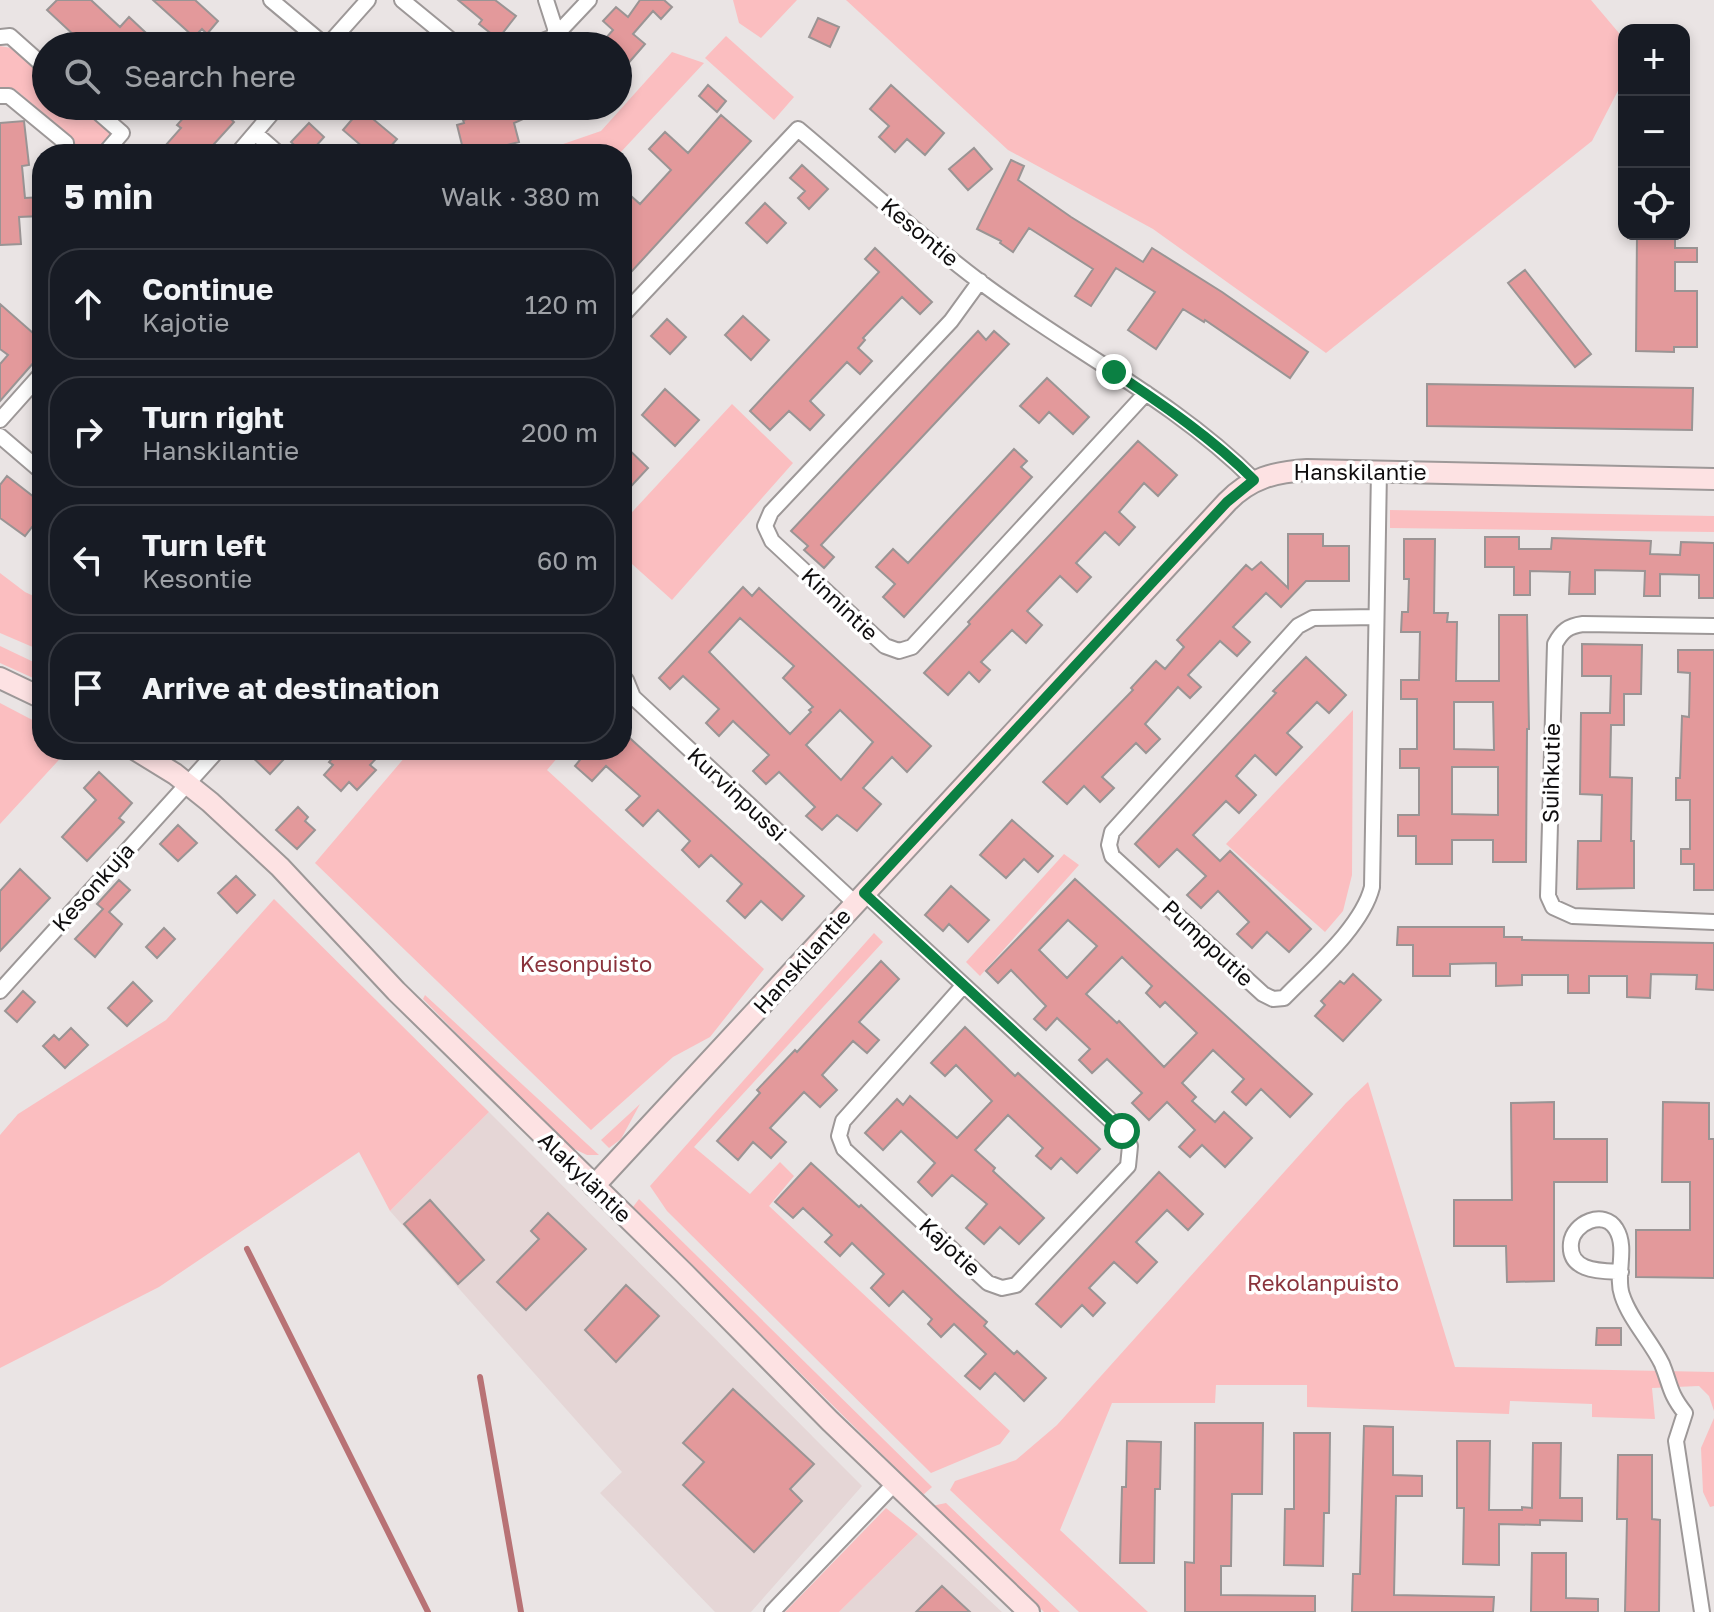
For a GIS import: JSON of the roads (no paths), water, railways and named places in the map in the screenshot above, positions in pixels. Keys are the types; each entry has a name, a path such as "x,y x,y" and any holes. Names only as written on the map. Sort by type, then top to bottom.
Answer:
{"street":[{"path":"271,0 310,32"},
{"path":"339,32 368,0"},
{"path":"402,0 441,32"},
{"path":"546,0 555,32"},
{"path":"559,32 589,0"},
{"path":"0,37 10,36 32,56"},
{"path":"0,96 9,96 32,115"},
{"path":"38,120 66,144"},
{"path":"107,120 122,133 113,144"},
{"path":"246,144 266,120"},
{"name":"Kesontie","path":"632,305 798,129 980,281 1146,393 1231,456 1254,480"},
{"path":"255,133 268,144"},
{"name":"Kinnintie","path":"980,281 951,321 771,512 765,526 772,541 885,646 899,651 912,647 1146,393"},
{"path":"0,420 32,384"},
{"path":"0,436 32,463"},
{"name":"Hanskilantie","path":"594,1186 1227,502 1254,480 1288,471 1379,470 1714,479"},
{"name":"Pumpputie","path":"1376,617 1313,618 1298,626 1112,832 1109,845 1112,856 1263,994 1273,999 1284,998 1357,920 1368,902 1372,887 1379,470"},
{"name":"Suihkutie","path":"1714,626 1583,624 1570,626 1560,634 1555,644 1548,896 1553,907 1573,916 1714,922"},
{"path":"0,678 32,693"},
{"name":"Kurvinpussi","path":"632,695 859,898"},
{"name":"Alakyläntie","path":"151,760 187,783 280,867 396,991 830,1421 1029,1612"},
{"path":"187,783 209,760"},
{"name":"Kesonkuja","path":"0,991 187,783"},
{"name":"Kajotie","path":"859,898 963,986 1122,1131 1130,1146 1128,1166 1016,1285 1002,1288 988,1283 844,1149 839,1136 843,1121 963,986"},
{"path":"1621,1272 1621,1294 1662,1366 1671,1396 1685,1413 1676,1441 1702,1612"},
{"path":"772,1612 896,1482"}],"waterway":[{"path":"247,1249 428,1612"},
{"path":"480,1377 521,1612"}],"park label":[{"name":"Kesonpuisto","path":"586,964"},
{"name":"Rekolanpuisto","path":"1323,1283"}]}
